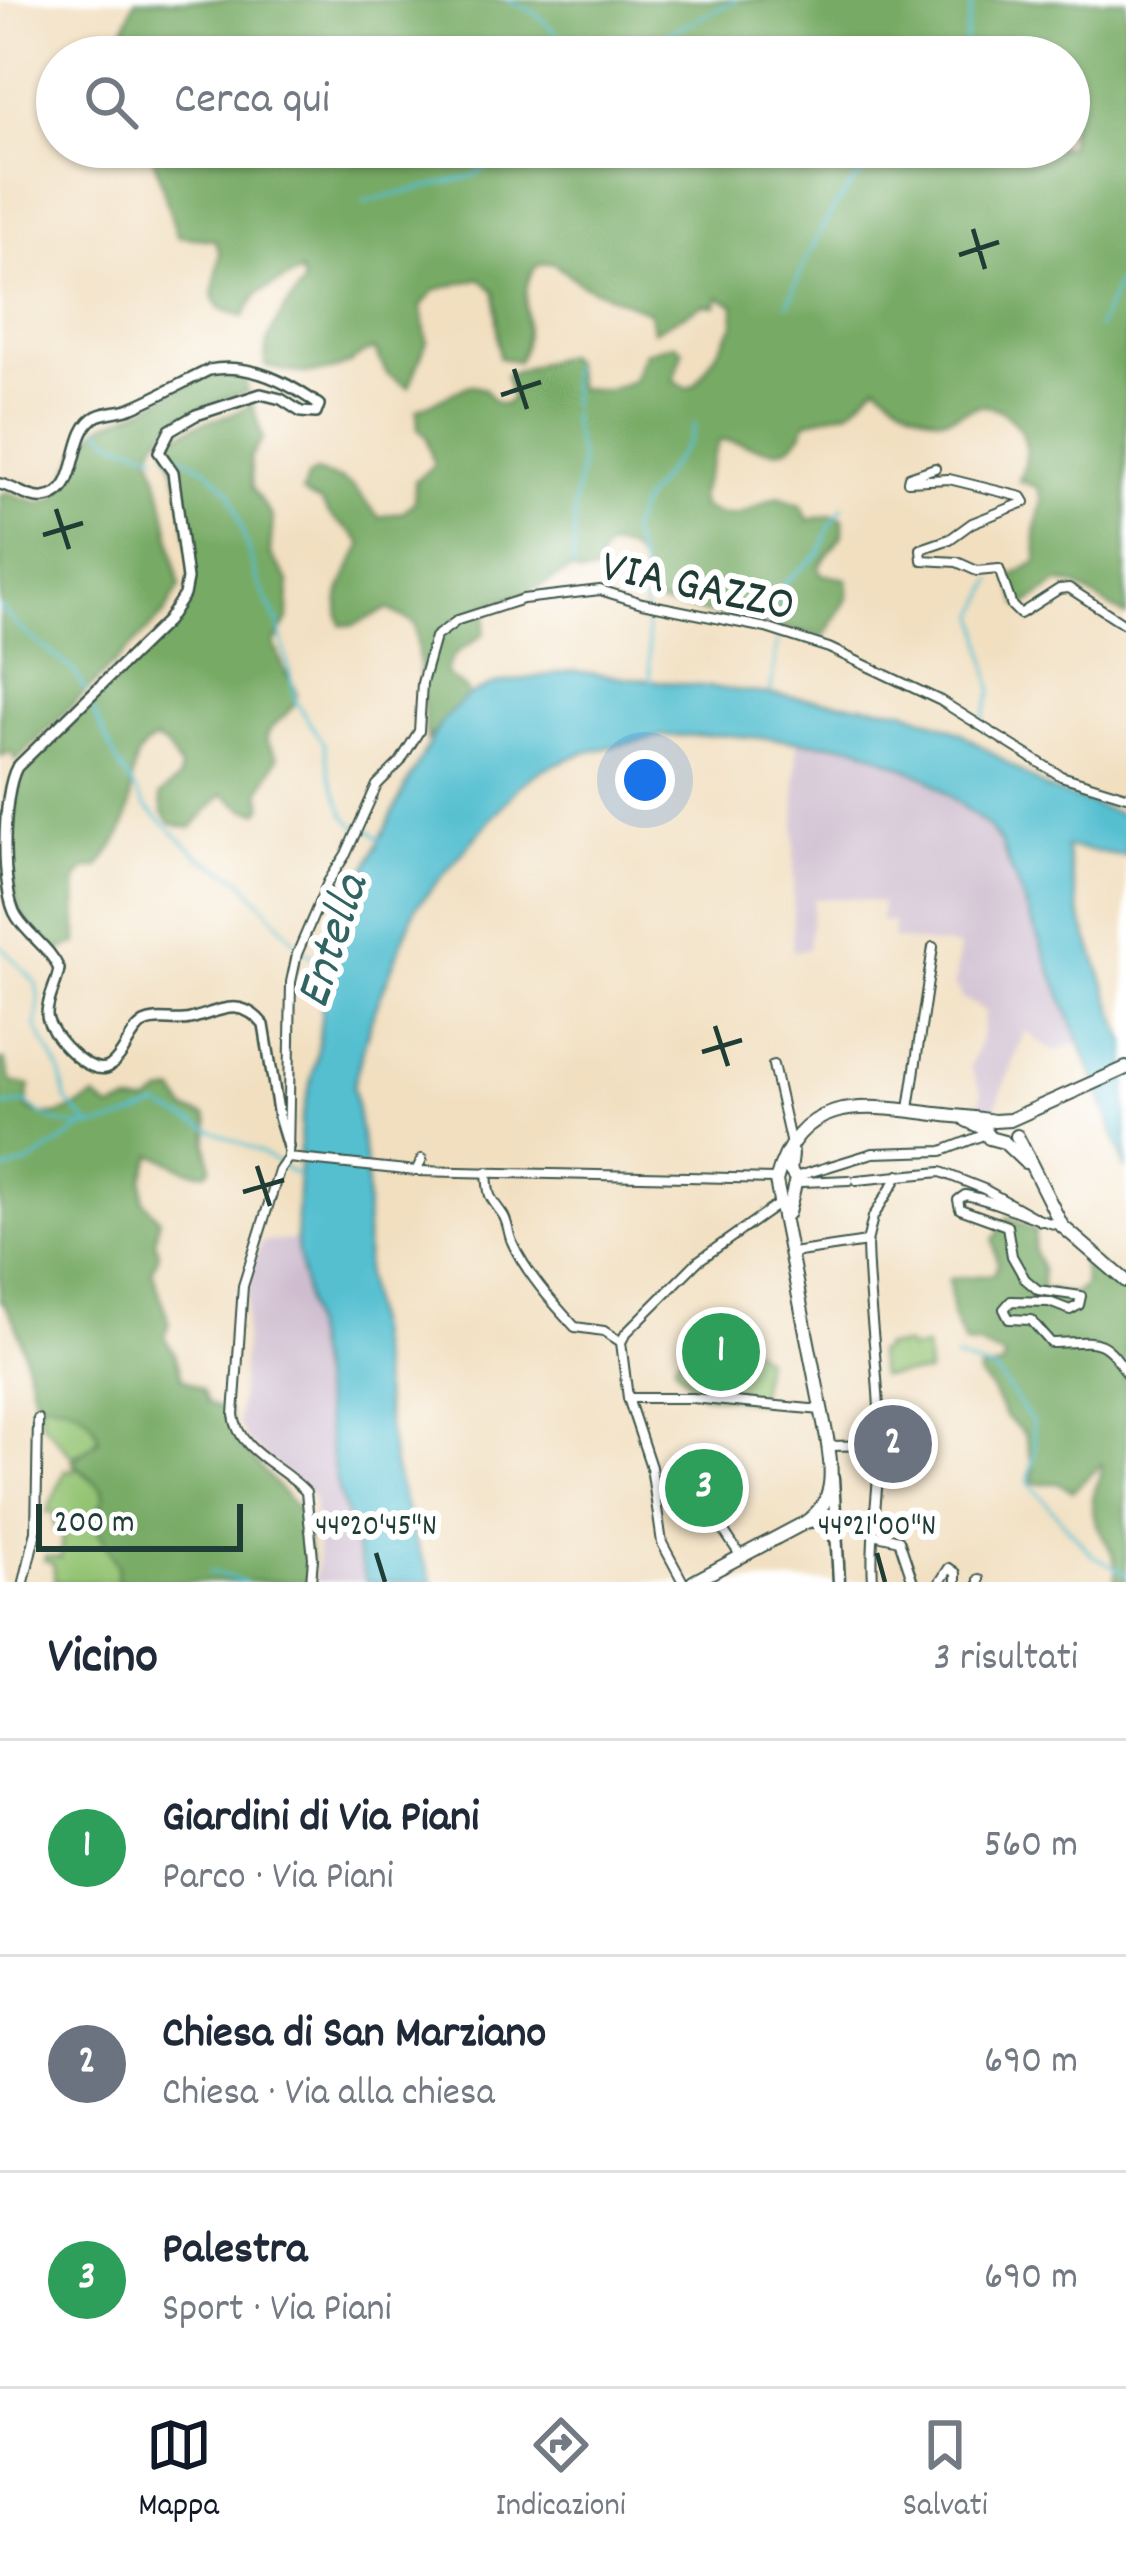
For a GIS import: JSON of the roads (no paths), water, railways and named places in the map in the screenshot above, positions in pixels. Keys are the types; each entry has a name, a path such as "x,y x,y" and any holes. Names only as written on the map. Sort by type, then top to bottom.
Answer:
{"main road":[{"path":"988,1128 996,1142 1037,1110 1126,1068"},
{"path":"839,1582 838,1514 828,1446 781,1202 795,1141 819,1120 859,1105 960,1117 1012,1132"},
{"path":"1012,1132 1062,1226 1126,1281"},
{"path":"787,1179 791,1246"},
{"path":"832,1473 827,1498 837,1541"},
{"path":"827,1498 838,1514"},
{"path":"693,1582 806,1522 827,1498"},
{"path":"806,1522 820,1521 837,1541"}],"street":[{"path":"0,484 41,499 51,496 64,484 77,443 90,422 127,410 209,370 273,377 319,405 316,413 308,413 261,394 196,415 170,430 159,452 173,472 187,579 184,595 167,621 17,767 3,793 8,895 14,913 59,969 47,1008 51,1028 86,1066 99,1071 109,1067 139,1026 151,1020 187,1020 227,1005 242,1008 264,1025 278,1117 289,1155 279,1171 243,1286 234,1415 243,1441 306,1492 311,1582"},
{"path":"935,468 909,476 908,481 950,478 1022,496 1025,502 921,549 922,560 957,562 977,571 999,569 1012,606 1020,614 1059,589 1069,589 1126,625"},
{"name":"VIA GAZZO","path":"289,1155 291,982 297,954 377,784 400,761 418,731 429,653 443,628 523,599 601,590 766,628 829,648 915,687 1061,776 1126,796"},
{"path":"908,1111 933,947"},
{"path":"772,1065 795,1141"},
{"path":"787,1179 873,1153 942,1151 988,1128"},
{"path":"289,1155 415,1170 849,1180 948,1174 1043,1222"},
{"path":"415,1170 422,1159"},
{"path":"841,1163 849,1180"},
{"path":"487,1172 489,1200 505,1218 511,1241 550,1297 575,1327 604,1331 621,1342"},
{"path":"873,1582 879,1447 867,1242 873,1217 899,1175"},
{"path":"1062,1226 995,1201 965,1195 958,1200 960,1208 1005,1224 1018,1268 1038,1290 1081,1296 1079,1305 1070,1310 1049,1302 1011,1301 1004,1309 1009,1319 1030,1319 1051,1343 1088,1339 1103,1344 1116,1354 1126,1373"},
{"path":"683,1582 662,1543 651,1467 628,1398 621,1342 698,1261 781,1202"},
{"path":"791,1246 867,1242"},
{"path":"711,1322 716,1327 715,1344"},
{"path":"715,1400 699,1384 696,1364 701,1345 715,1344 730,1357 725,1384 731,1400"},
{"path":"628,1398 731,1400 743,1405 821,1410"},
{"path":"24,1582 36,1532 38,1419"},
{"path":"828,1446 879,1447"},
{"path":"714,1516 740,1555"},
{"path":"873,1534 899,1540 913,1582"},
{"path":"669,1556 674,1582"},
{"path":"940,1582 949,1568 956,1573 956,1582"}],"water":[{"path":"573,671 904,710 960,732 1047,789 1126,816 1126,856 1066,847 1080,915 1126,1044 1126,1170 1000,842 987,825 927,778 856,746 725,735 661,736 583,753 543,769 519,786 416,907 371,1020 353,1086 367,1172 366,1278 394,1466 415,1541 433,1582 366,1582 336,1482 296,1240 301,1122 317,1056 329,944 442,721 468,696 495,684"}],"waterway":[{"path":"508,0 535,13 560,36"},
{"path":"663,36 736,0"},
{"path":"966,36 973,0"},
{"path":"364,202 470,177 487,168"},
{"path":"788,305 828,219 867,168"},
{"path":"1098,328 1126,264"},
{"path":"570,363 572,422 581,463 573,568"},
{"path":"651,682 643,573 630,531 641,504 689,441 695,424"},
{"path":"100,429 114,441 157,454"},
{"path":"167,455 179,455 207,469 231,493 257,580 279,624 296,702 324,744 344,813 355,826 371,831 382,842"},
{"path":"771,691 784,583 820,553 843,507"},
{"path":"982,721 992,691 978,615 993,580"},
{"path":"0,607 74,671 86,692"},
{"name":"Entella","path":"89,702 116,760 146,807 201,858 240,878 296,943"},
{"path":"0,945 36,983 36,1027 60,1071 66,1100 90,1126"},
{"name":"Entella","path":"303,950 329,968"},
{"path":"0,1106 27,1103 43,1115 74,1126 106,1124 158,1106 262,1153 298,1176"},
{"path":"0,1172 29,1163 82,1128"},
{"path":"955,1358 996,1372 1032,1422 1035,1448 1028,1482 1092,1555 1126,1574"},
{"path":"209,1572 245,1582"}],"place":[{"name":"Giardini di Via Piani","path":"721,1352"},
{"name":"Chiesa di San Marziano","path":"893,1444"},
{"name":"Palestra","path":"704,1488"}]}
